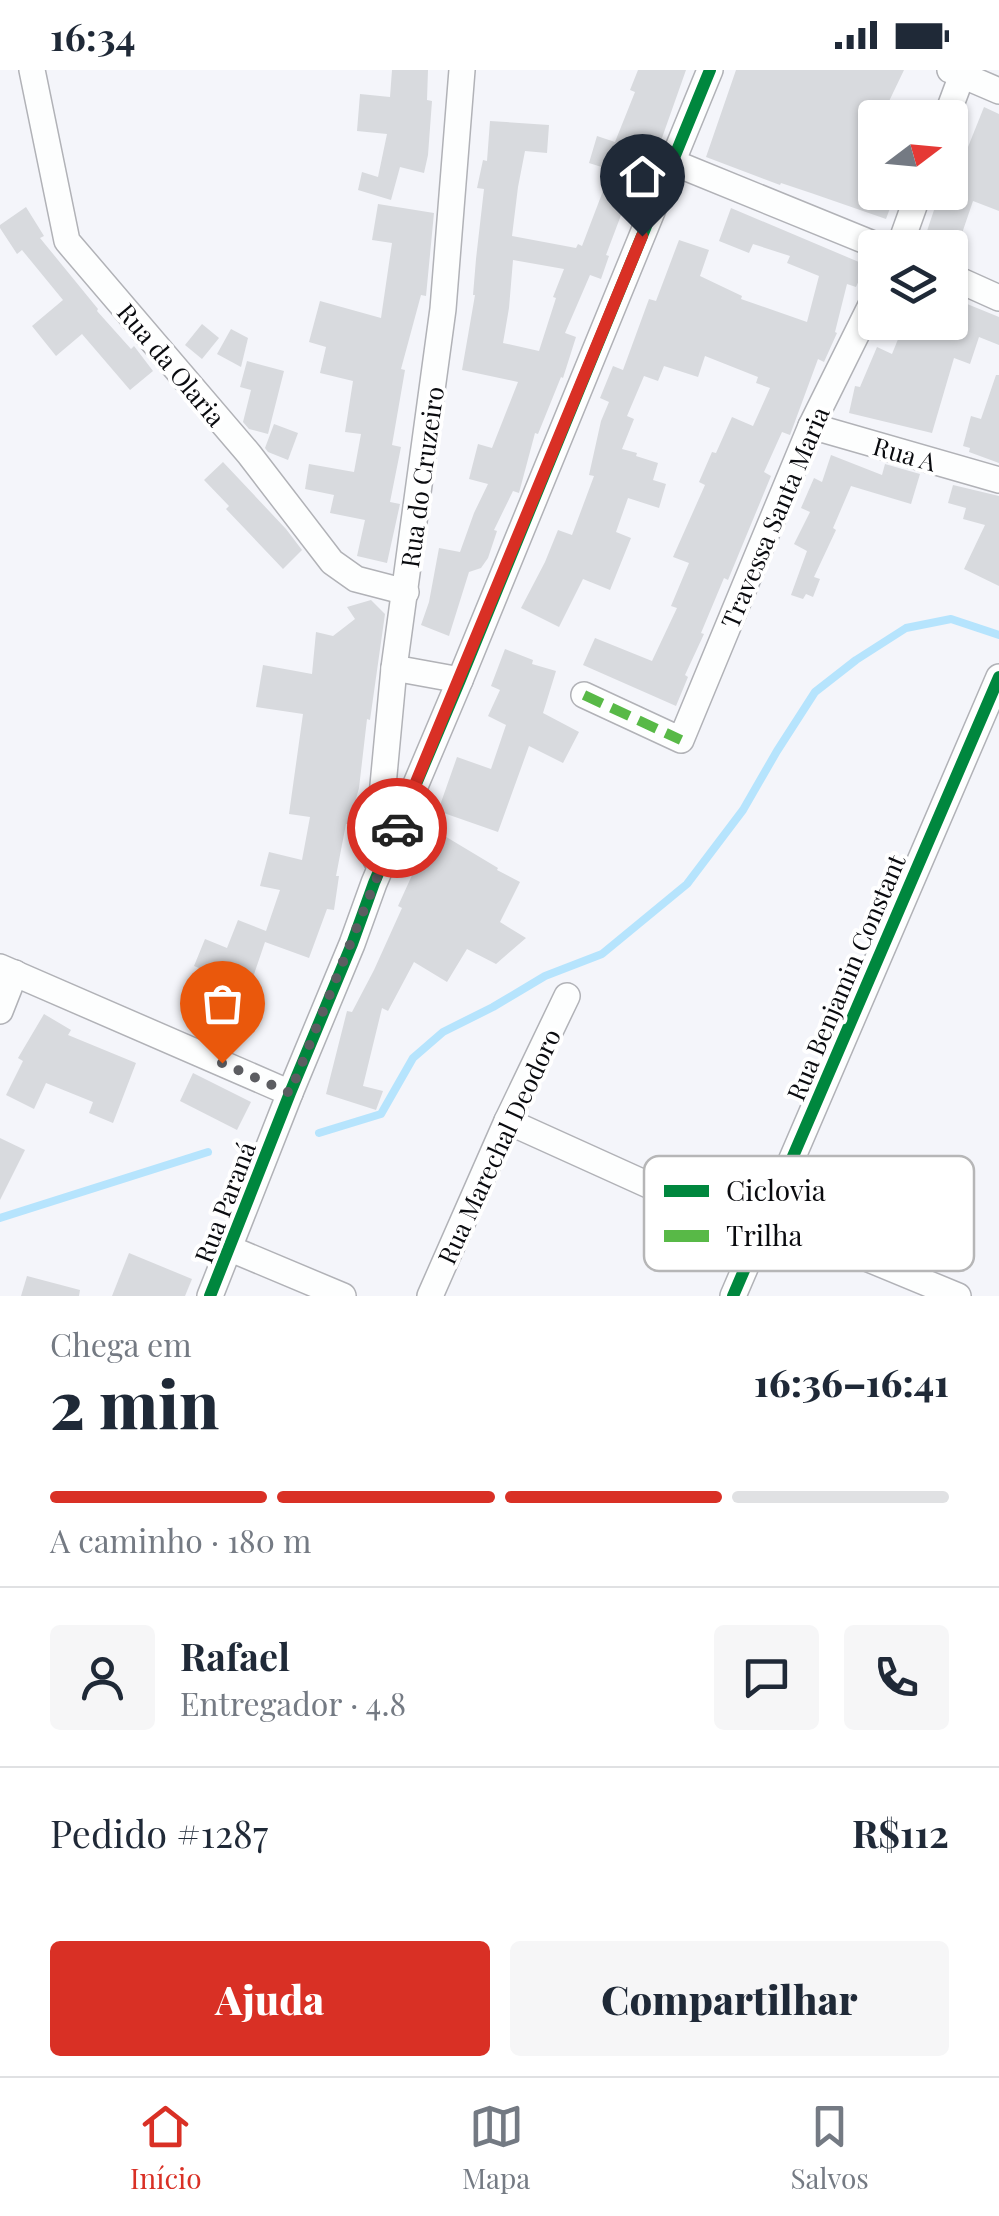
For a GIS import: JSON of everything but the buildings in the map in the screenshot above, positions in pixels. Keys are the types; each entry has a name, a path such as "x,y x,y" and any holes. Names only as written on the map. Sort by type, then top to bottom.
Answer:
{"street":[{"name":"Rua da Olaria","path":"32,70 67,241 248,454 332,562 356,579 406,592"},
{"name":"Rua do Cruzeiro","path":"374,882 394,668 443,309 462,70"},
{"name":"Rua Paraná","path":"210,1296 374,882 710,70"},
{"path":"950,100 956,72 999,91"},
{"path":"672,162 858,238"},
{"path":"968,284 999,298"},
{"name":"Travessa Santa Maria","path":"584,695 681,740 811,426 858,331"},
{"name":"Rua A","path":"811,426 999,480"},
{"path":"394,668 460,680"},
{"name":"Rua Benjamin Constant","path":"793,1156 999,677"},
{"path":"0,1011 8,970 290,1093"},
{"name":"Rua Marechal Deodoro","path":"430,1296 507,1120 567,996"},
{"path":"507,1120 644,1177"},
{"path":"231,1248 343,1296"},
{"name":"Rua Benjamin Constant","path":"732,1296 743,1271"},
{"path":"888,1271 958,1296"}],"waterway":[{"path":"319,1133 381,1114 413,1058 443,1032 545,976 602,954 687,884 743,810 815,692 856,660 906,628 951,619 999,635"},
{"path":"0,1218 208,1152"}],"marked path":[{"path":"584,695 681,740"}],"cycle path":[{"path":"210,1296 374,883 710,70"},
{"path":"793,1156 999,677"},
{"path":"733,1296 744,1271"}],"way so far":[{"path":"222,1063 290,1093 397,828"}],"route":[{"path":"397,828 642,236"}]}
